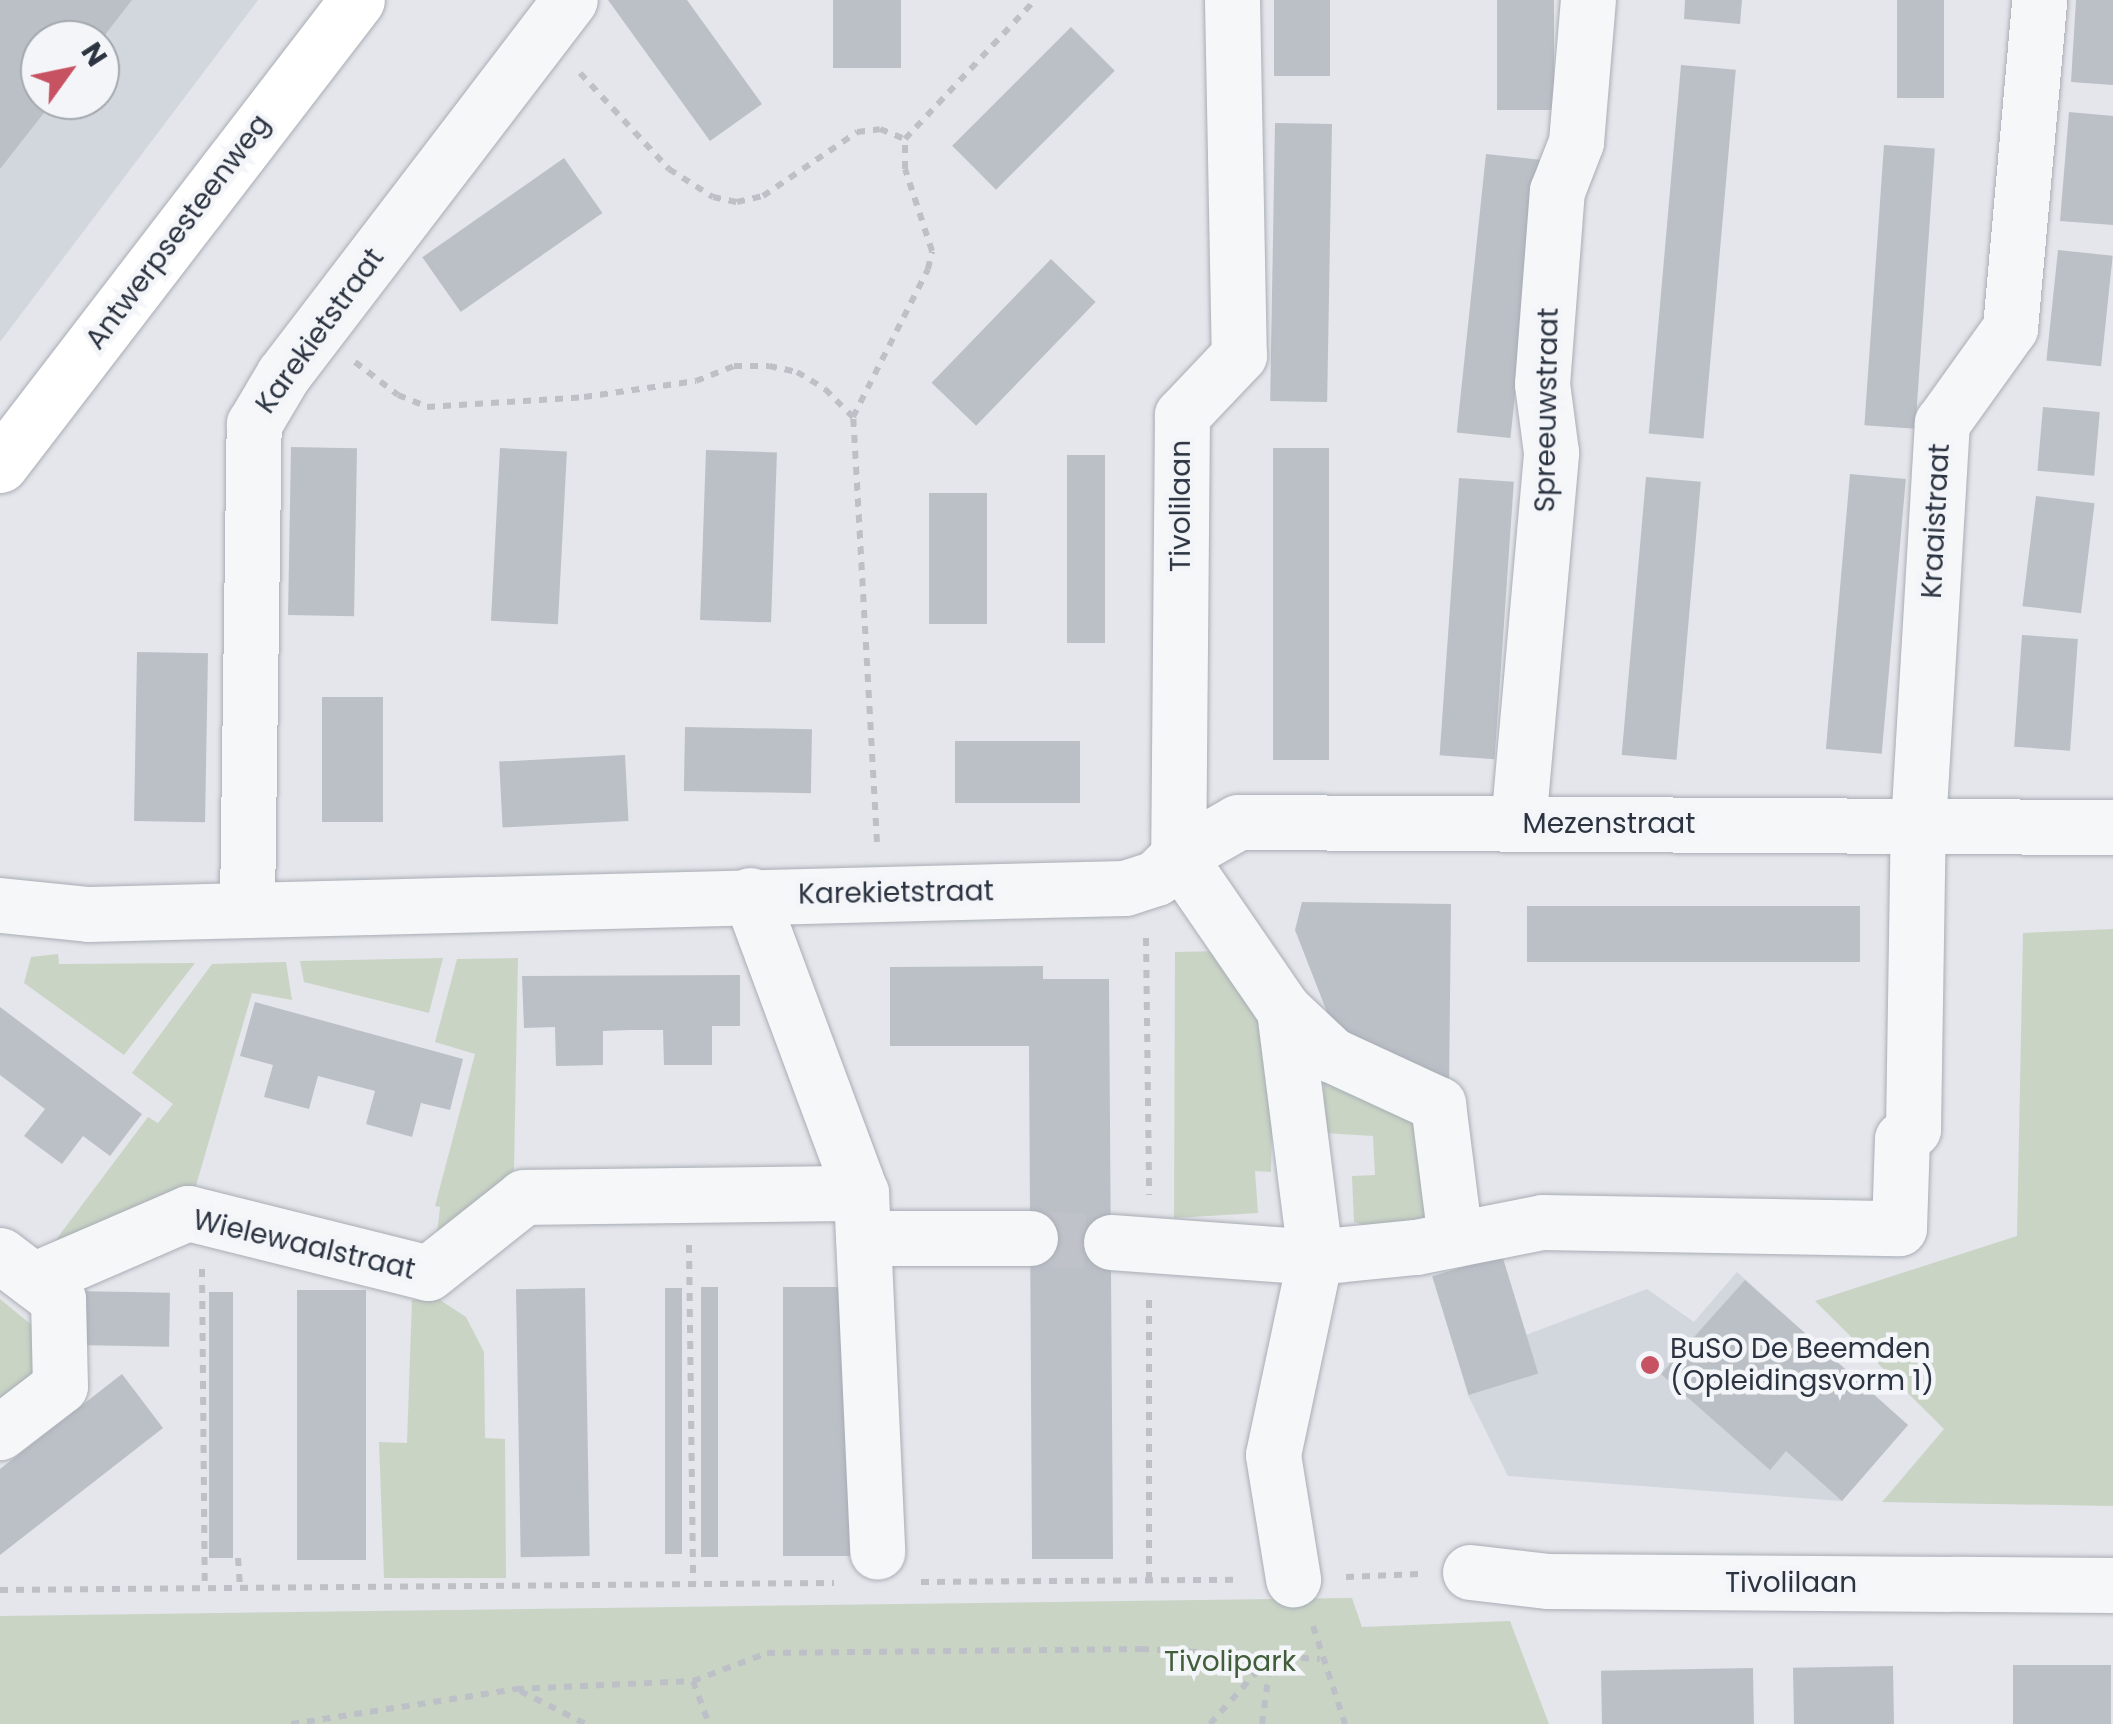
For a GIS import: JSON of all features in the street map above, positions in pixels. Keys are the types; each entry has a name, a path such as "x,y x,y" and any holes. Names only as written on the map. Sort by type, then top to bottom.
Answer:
{"main road":[{"name":"Antwerpsesteenweg","path":"0,464 356,0"}],"street":[{"name":"Tivolilaan","path":"1178,856 1182,415 1239,355 1232,0"},
{"name":"Spreeuwstraat","path":"1518,824 1551,452 1542,384 1557,191 1576,142 1588,0"},
{"name":"Kraaistraat","path":"1454,1240 1542,1222 1899,1228 1902,1138 1913,1129 1918,824 1942,423 2010,328 2039,0"},
{"name":"Karekietstraat","path":"247,905 254,424 317,330 556,19"},
{"name":"Mezenstraat","path":"1126,888 1156,878 1178,856 1238,822 2113,828"},
{"path":"1111,1242 1314,1257 1454,1240 1438,1104 1332,1055 1284,1010 1178,856"},
{"name":"Karekietstraat","path":"0,905 89,914 247,905 1126,888"},
{"path":"750,896 862,1215 873,1572"},
{"path":"1284,1010 1314,1257 1273,1454 1293,1580"},
{"name":"Wielewaalstraat","path":"16,1268 188,1213 428,1273 524,1197 689,1195 1030,1238"},
{"name":"Wielewaalstraat","path":"0,1432 60,1386 58,1300 16,1268"},
{"name":"Tivolilaan","path":"1470,1572 1548,1582 2113,1585"}],"path":[{"path":"880,893 853,417 932,251 905,169 905,139 1035,0"},
{"path":"556,19 668,169 713,198 738,202 763,196 857,132 880,129 905,139"},
{"path":"317,330 398,396 428,407 584,397 696,382 734,366 769,366 825,389 853,417"},
{"path":"689,1195 693,1584"},
{"path":"201,1217 205,1588"},
{"path":"238,1558 240,1588"},
{"path":"0,1590 693,1584 873,1572 1293,1580 1470,1572"},
{"path":"290,1724 516,1689 693,1681 767,1653 1141,1649 1320,1659 1345,1724"},
{"path":"1210,1724 1271,1656"},
{"path":"1262,1724 1271,1656"},
{"path":"693,1681 709,1724"},
{"path":"516,1689 586,1724"}],"shaded area":[{"path":"0,0 258,0 0,342"},
{"name":"BuSO De Beemden (Opleidingsvorm 1)","path":"1737,1272 1908,1425 1842,1501 1508,1476 1468,1395 1526,1335 1647,1289 1694,1322"}],"green space":[{"path":"2113,929 2113,1506 1882,1502 1944,1429 1815,1301 2017,1236 2023,933"},
{"path":"1223,951 1274,1023 1271,1172 1255,1171 1258,1213 1174,1218 1175,952"},
{"path":"58,954 59,964 195,963 124,1055 24,983 31,957"},
{"path":"443,958 429,1013 304,982 300,961"},
{"path":"518,958 514,1170 436,1244 440,1207 435,1206 475,1054 435,1042 457,959"},
{"path":"286,962 292,1000 252,993 195,1189 49,1249 148,1117 158,1123 173,1104 132,1073 212,964"},
{"path":"1323,1061 1421,1112 1427,1224 1390,1234 1354,1222 1352,1176 1375,1175 1373,1136 1325,1133"},
{"path":"0,1299 33,1326 35,1372 0,1400"},
{"path":"412,1300 440,1300 466,1317 484,1352 485,1438 505,1439 506,1578 384,1578 379,1442 407,1443"},
{"name":"Tivolipark","path":"1352,1598 1362,1627 1510,1621 1549,1724 0,1724 0,1616"}],"building":[{"path":"0,0 132,0 116,20 20,20 20,120 38,120 0,169"},
{"path":"608,0 687,0 762,104 710,141"},
{"path":"833,0 901,0 901,68 833,68"},
{"path":"1274,0 1330,0 1330,76 1274,76"},
{"path":"1497,0 1554,0 1554,110 1497,110"},
{"path":"1685,0 1742,0 1740,24 1684,19"},
{"path":"1897,0 1944,0 1944,98 1897,98"},
{"path":"2076,0 2113,0 2113,85 2071,82"},
{"path":"1071,27 1115,71 996,190 952,146"},
{"path":"1681,65 1736,70 1704,438 1649,434"},
{"path":"2069,112 2113,116 2113,225 2060,221"},
{"path":"1275,123 1332,124 1327,402 1270,401"},
{"path":"1884,145 1935,149 1915,429 1864,425"},
{"path":"1486,154 1540,160 1510,438 1457,432"},
{"path":"564,158 602,213 461,312 422,257"},
{"path":"2058,250 2113,256 2101,366 2046,360"},
{"path":"1051,259 1096,302 976,426 932,383"},
{"path":"2043,407 2100,412 2094,476 2037,471"},
{"path":"291,447 357,448 354,616 288,615"},
{"path":"500,448 567,452 558,624 491,621"},
{"path":"1273,448 1329,448 1329,760 1273,760"},
{"path":"706,450 777,452 771,622 700,620"},
{"path":"1067,455 1105,455 1105,643 1067,643"},
{"path":"1850,474 1906,479 1882,754 1826,749"},
{"path":"1646,477 1701,482 1676,760 1622,755"},
{"path":"1459,478 1514,482 1494,759 1440,755"},
{"path":"929,493 987,493 987,624 929,624"},
{"path":"2036,496 2095,503 2081,613 2022,606"},
{"path":"2022,635 2078,639 2070,751 2014,747"},
{"path":"137,652 208,653 205,822 134,821"},
{"path":"322,697 383,697 383,822 322,822"},
{"path":"685,727 812,729 811,793 684,791"},
{"path":"955,741 1080,741 1080,803 955,803"},
{"path":"625,755 628,821 503,828 499,762"},
{"path":"1302,902 1451,904 1449,1092 1341,1048 1295,930"},
{"path":"1527,906 1860,906 1860,962 1527,962"},
{"path":"1043,966 1043,979 1109,979 1113,1559 1032,1559 1029,1046 890,1046 890,967"},
{"path":"740,975 740,1026 712,1026 712,1065 664,1065 663,1030 630,1030 603,1031 603,1065 556,1066 555,1027 524,1028 522,976"},
{"path":"255,1002 463,1059 450,1110 421,1103 412,1137 366,1124 375,1091 318,1076 309,1109 264,1097 273,1065 240,1056"},
{"path":"0,1007 142,1114 110,1156 83,1136 62,1164 24,1136 45,1109 0,1075"},
{"path":"1502,1255 1538,1374 1468,1395 1432,1276"},
{"path":"1745,1280 1908,1425 1842,1501 1786,1451 1770,1470 1661,1374"},
{"path":"701,1287 718,1287 718,1557 701,1557"},
{"path":"783,1287 852,1287 852,1556 783,1556"},
{"path":"585,1288 590,1556 521,1557 516,1289"},
{"path":"665,1288 682,1288 682,1554 665,1554"},
{"path":"297,1290 366,1290 366,1560 297,1560"},
{"path":"76,1291 170,1293 169,1347 75,1345"},
{"path":"209,1292 233,1292 233,1558 209,1558"},
{"path":"122,1374 163,1428 0,1555 0,1469"},
{"path":"2013,1665 2111,1665 2111,1724 2013,1724"},
{"path":"1893,1666 1894,1724 1794,1724 1793,1668"},
{"path":"1753,1668 1754,1724 1602,1724 1601,1671"}],"tunnel":[{"path":"1030,1238 1111,1242"}],"place":[{"name":"BuSO De Beemden (Opleidingsvorm 1)","path":"1650,1365"}]}
